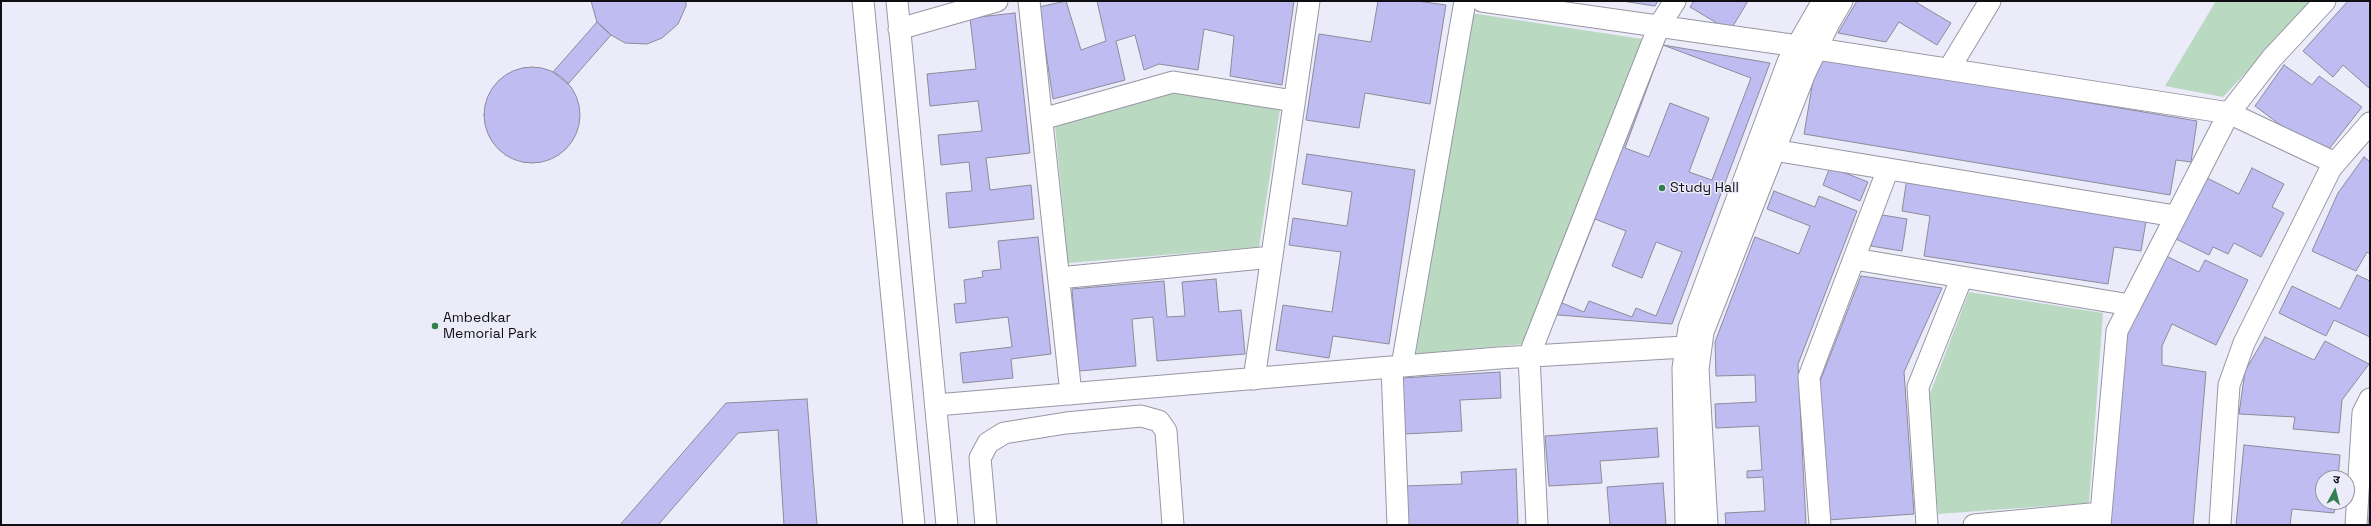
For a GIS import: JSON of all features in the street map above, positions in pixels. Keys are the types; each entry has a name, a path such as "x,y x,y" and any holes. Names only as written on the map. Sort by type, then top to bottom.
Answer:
{"street":[{"path":"862,1 914,525"},
{"path":"897,1 947,525"},
{"path":"899,28 997,1"},
{"path":"1029,1 1071,394"},
{"path":"1254,379 1309,1"},
{"path":"1398,525 1397,367 1465,1"},
{"path":"1482,1 1807,47 2229,114 2336,163"},
{"path":"1538,525 1529,356 1659,26 1675,1"},
{"path":"1686,525 1683,368 1703,332 1766,148 1807,47 1823,1"},
{"path":"1807,47 1842,1"},
{"path":"1949,70 1990,1"},
{"path":"1974,525 2101,519 2117,331 2175,216 2229,114 2272,58 2325,1"},
{"path":"1042,119 1173,82 1294,101"},
{"path":"2220,525 2229,385 2244,343 2331,168 2370,123"},
{"path":"1766,148 2175,216"},
{"path":"1820,525 1809,377 1888,169"},
{"path":"1059,278 1272,257"},
{"path":"1854,259 2130,305"},
{"path":"1927,525 1918,387 1962,277"},
{"path":"936,405 1529,356 1694,346"},
{"path":"1694,346 1698,369 1707,525"},
{"path":"2356,525 2365,464 2363,413 2370,399"},
{"path":"986,525 980,458 988,443 1004,432 1066,423 1141,416 1159,421 1166,431 1173,525"}],"green space":[{"path":"2216,1 2313,1 2223,97 2165,86"},
{"path":"1471,13 1642,39 1523,344 1416,354"},
{"path":"1168,92 1280,109 1259,247 1068,263 1055,125"},
{"path":"1969,292 2103,313 2089,503 1938,514 1929,396"}],"building":[{"path":"591,1 686,1 686,6 678,24 662,38 647,44 625,43 611,35 597,22"},
{"path":"1066,1 1081,50 1106,41 1097,1 1294,1 1282,85 1230,76 1234,36 1204,29 1198,70 1159,64 1144,70 1135,35 1116,41 1125,80 1053,99 1039,7"},
{"path":"1378,1 1417,1 1446,5 1430,104 1365,93 1359,128 1306,120 1319,34 1371,42"},
{"path":"1622,1 1658,1 1655,6"},
{"path":"1694,1 1748,1 1730,31 1690,7"},
{"path":"1857,1 1914,1 1951,23 1937,45 1899,22 1886,42 1838,33"},
{"path":"2348,1 2370,1 2370,89 2343,65 2333,77 2303,51"},
{"path":"1015,13 1030,153 986,158 990,190 1031,185 1034,219 949,228 946,193 972,191 969,162 941,165 938,135 982,131 978,101 930,106 927,74 976,69 970,18"},
{"path":"597,22 611,35 568,84 553,72"},
{"name":"Study Hall","path":"1663,45 1751,78 1712,180 1689,172 1709,118 1670,103 1649,157 1625,148"},
{"name":"Study Hall","path":"1663,45 1770,63 1672,324 1546,314"},
{"path":"1817,57 2197,121 2191,162 2176,160 2170,195 1804,134"},
{"path":"2284,65 2312,85 2319,76 2362,107 2329,149 2290,132 2255,106"},
{"path":"532,67 550,71 566,81 576,97 580,115 576,133 566,149 550,159 532,163 514,159 498,149 488,133 484,115 488,97 498,81 514,71"},
{"path":"1307,154 1415,170 1389,344 1333,336 1329,358 1276,350 1283,305 1332,312 1341,252 1289,245 1293,218 1347,226 1352,192 1302,184"},
{"path":"2364,157 2370,162 2370,254 2367,252 2356,271 2312,251 2338,193"},
{"path":"1830,167 1868,182 1860,201 1823,185"},
{"path":"2252,168 2284,184 2272,207 2284,213 2261,257 2234,243 2228,254 2213,247 2209,255 2176,239 2207,178 2239,194"},
{"path":"1907,178 2147,215 2141,251 2114,247 2108,284 1924,256 1930,216 1902,211"},
{"path":"1774,191 1815,207 1819,196 1857,211 1798,364 1806,525 1726,525 1725,513 1765,511 1763,477 1747,478 1747,471 1762,470 1759,426 1716,428 1715,404 1756,402 1755,375 1716,376 1715,342 1755,237 1799,254 1810,226 1767,209"},
{"path":"1876,214 1907,219 1902,251 1871,246"},
{"path":"1595,219 1626,231 1612,266 1642,278 1656,242 1682,252 1656,316 1636,308 1632,317 1589,301 1584,312 1562,303"},
{"path":"1038,237 1051,354 1011,359 1013,378 963,383 960,353 1012,347 1008,317 956,323 954,304 966,303 964,280 983,277 982,271 1001,269 998,241"},
{"path":"2164,255 2199,272 2205,260 2248,280 2216,345 2172,324 2162,346 2162,365 2206,372 2193,525 2110,525 2124,339"},
{"path":"2357,275 2370,281 2370,337 2334,320 2326,336 2279,313 2292,286 2340,309"},
{"path":"1861,276 1942,288 1904,372 1914,514 1828,520 1819,384"},
{"path":"1216,279 1219,312 1241,310 1245,354 1157,361 1153,317 1132,319 1136,366 1079,371 1072,289 1164,281 1167,317 1185,316 1182,282"},
{"path":"2265,337 2314,360 2325,341 2369,364 2342,400 2339,433 2293,429 2295,417 2239,414 2245,371"},
{"path":"1500,372 1501,398 1460,400 1462,431 1405,434 1402,378"},
{"path":"807,399 817,525 620,525 726,403"},
{"path":"1657,428 1659,457 1600,461 1602,483 1549,486 1545,436"},
{"path":"778,430 784,525 658,525 738,433"},
{"path":"2244,445 2340,455 2339,470 2315,470 2315,510 2335,510 2334,513 2292,509 2290,525 2236,525"},
{"path":"1516,469 1518,525 1406,525 1404,486 1462,484 1461,472"},
{"path":"2370,475 2370,525 2369,525 2362,476"},
{"path":"1663,483 1666,525 1610,525 1607,487"}],"place":[{"name":"Study Hall","path":"1662,188"},
{"name":"Ambedkar Memorial Park","path":"435,326"}]}
